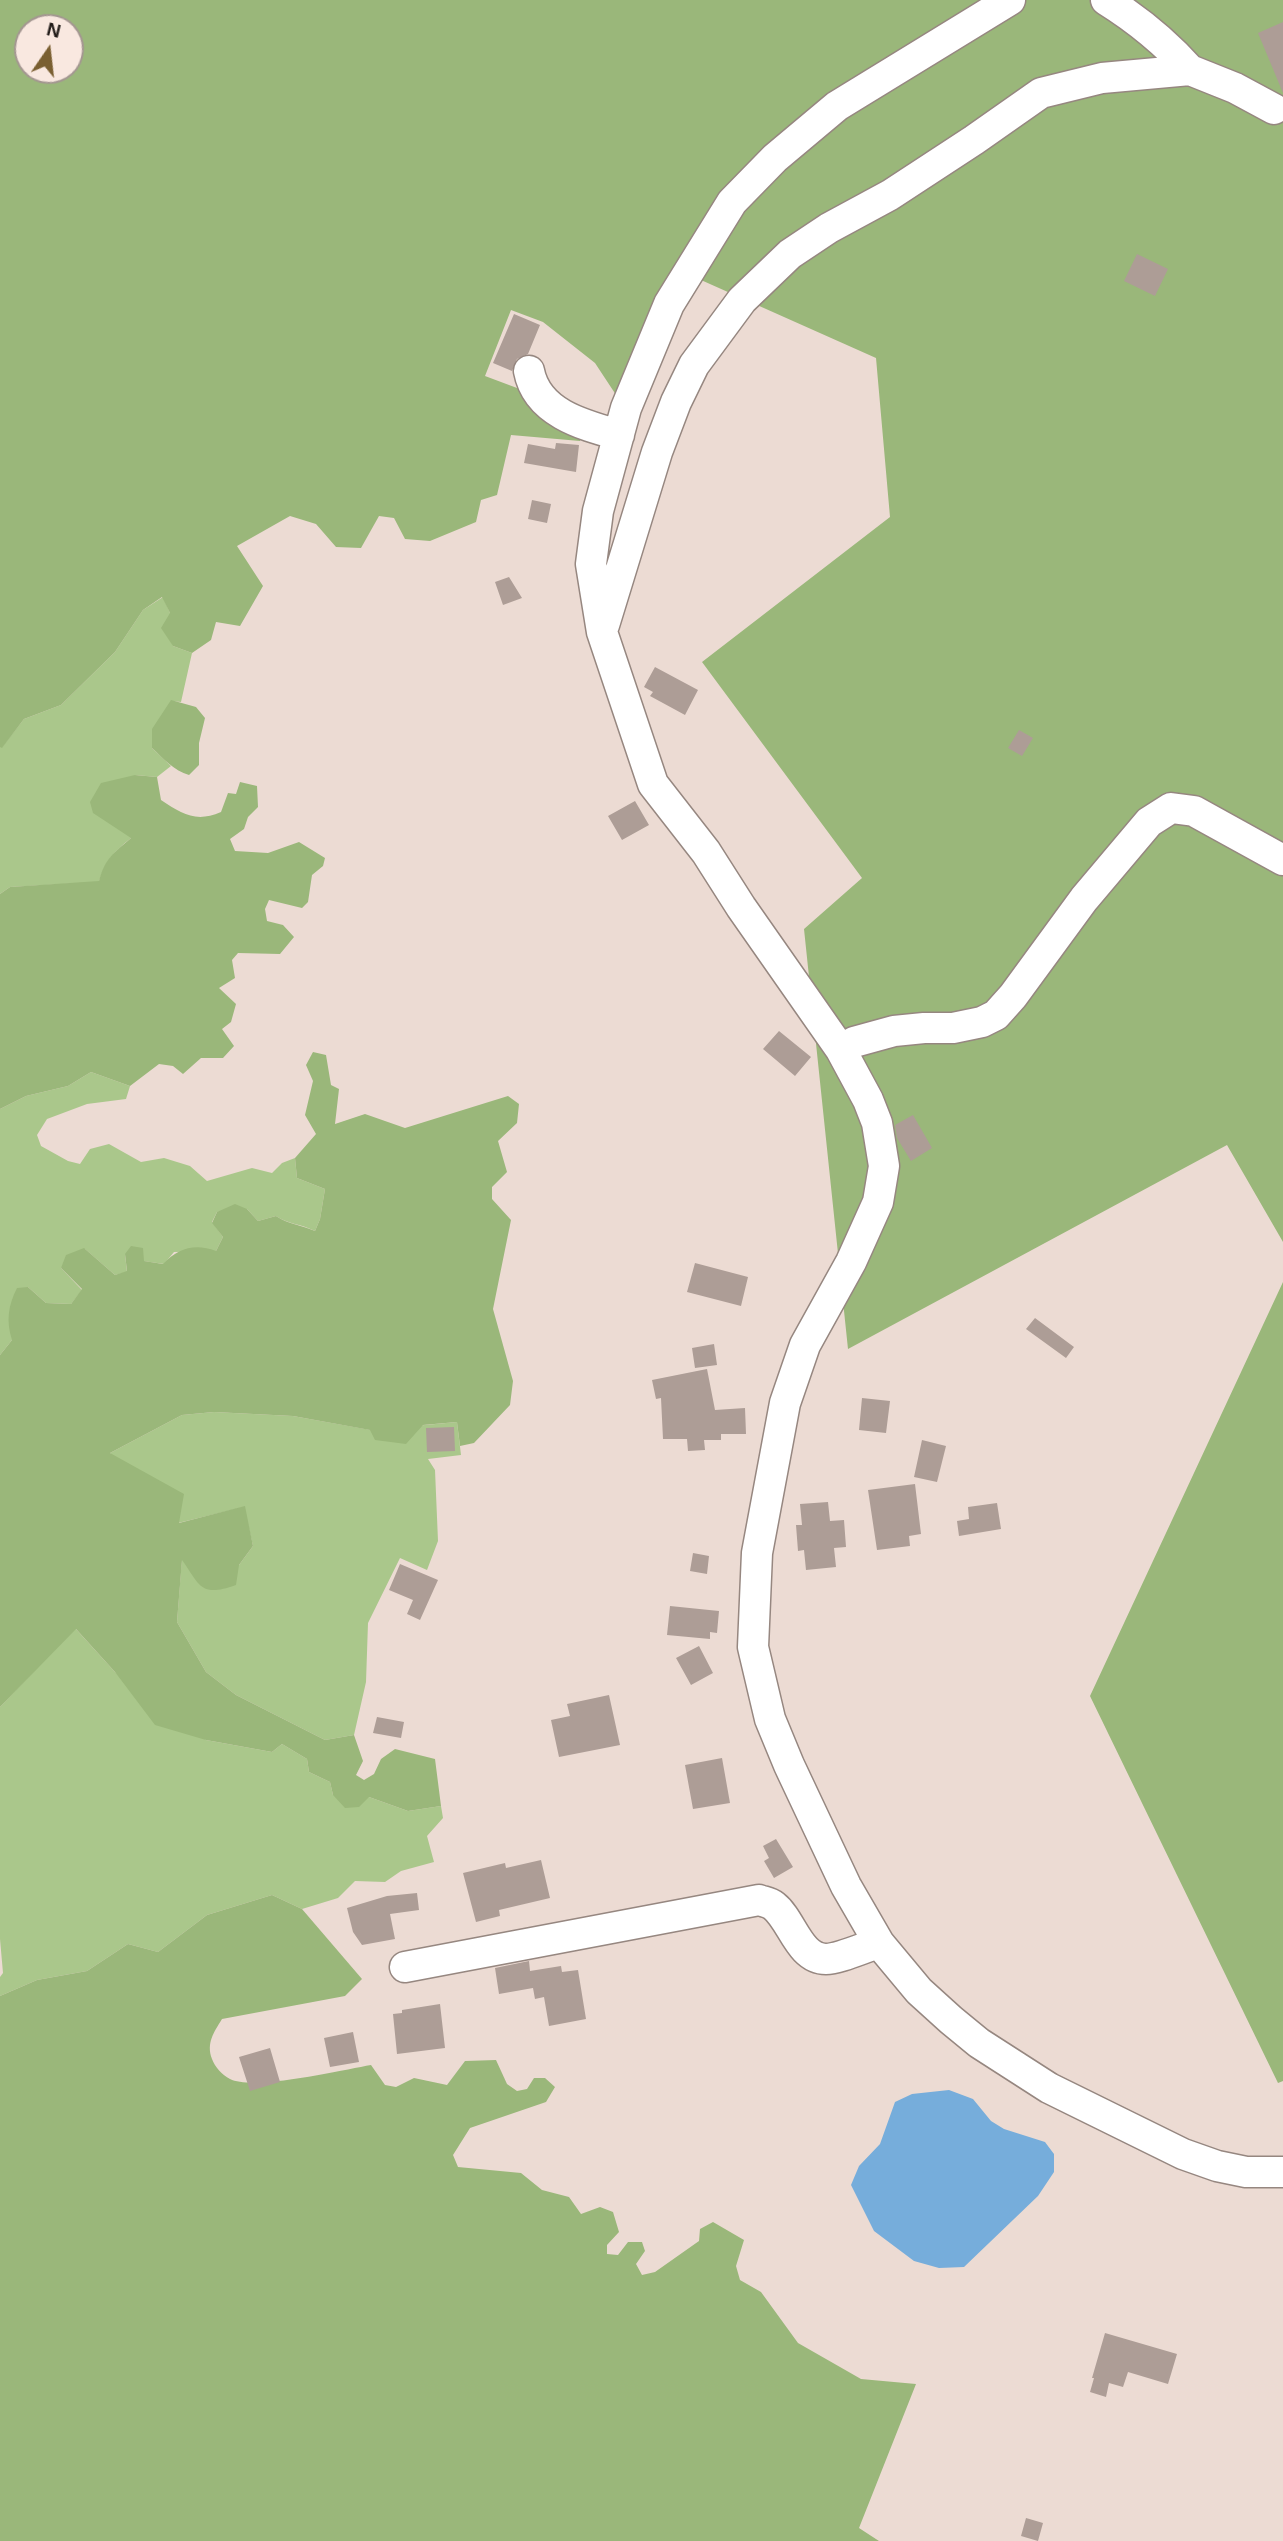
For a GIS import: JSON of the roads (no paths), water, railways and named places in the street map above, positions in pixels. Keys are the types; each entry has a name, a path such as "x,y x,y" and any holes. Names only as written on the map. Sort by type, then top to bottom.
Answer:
{"street":[{"path":"1010,0 837,106 775,158 733,202 668,304 626,408 598,510 591,564 602,632 653,784 706,852 741,908 841,1050 868,1100 877,1123 884,1166 878,1202 805,1345 785,1403 757,1553 752,1647 770,1719 789,1765 846,1886 878,1943 919,1992 951,2020 979,2043 1049,2088 1183,2154 1217,2166 1246,2172 1283,2172"},
{"path":"1106,0 1168,45 1190,71"},
{"path":"602,632 646,484 676,402 694,365 742,300 780,263 829,228 890,195 974,141 1041,93 1102,78 1190,71 1235,88 1275,109"},
{"path":"529,371 535,391 547,404 585,426 619,435"},
{"path":"841,1050 854,1042 894,1031 953,1028 996,1016 1084,899 1149,822 1171,808 1194,811 1283,860"},
{"path":"405,1966 759,1900 771,1903 778,1909 804,1948 816,1956 827,1959 878,1943"}],"water":[{"path":"949,2090 973,2099 991,2121 1004,2129 1045,2142 1054,2154 1054,2172 1038,2196 964,2267 939,2268 914,2261 874,2231 851,2185 859,2166 880,2144 895,2102 912,2094"}]}
